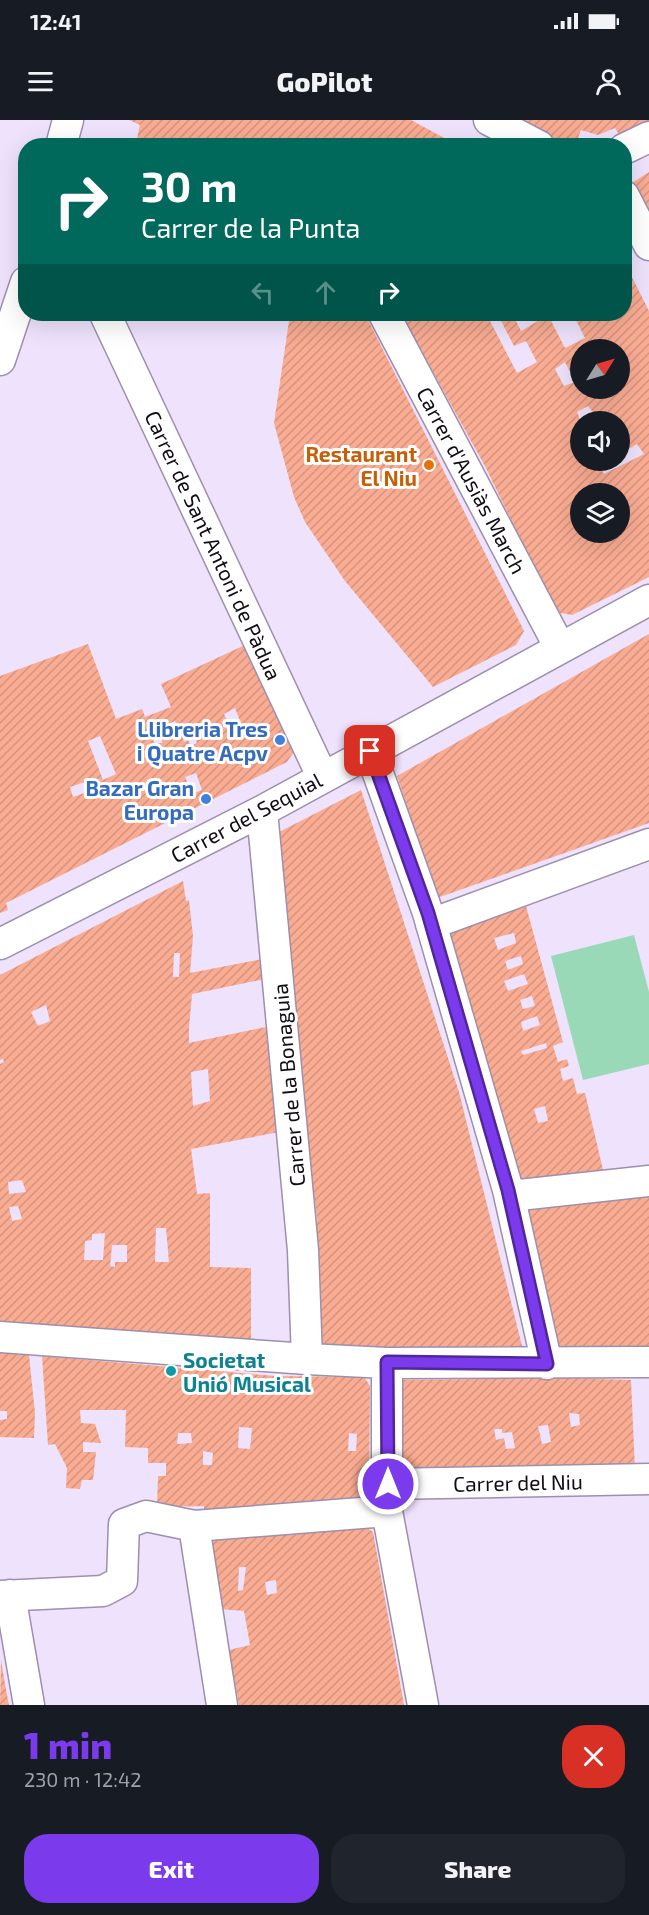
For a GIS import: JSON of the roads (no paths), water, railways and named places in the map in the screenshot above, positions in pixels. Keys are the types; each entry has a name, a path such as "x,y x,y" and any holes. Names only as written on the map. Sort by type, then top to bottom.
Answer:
{"street":[{"path":"63,138 68,120"},
{"path":"489,120 524,138"},
{"path":"632,145 649,137"},
{"path":"632,212 649,245"},
{"path":"0,360 18,297"},
{"name":"Carrer de Sant Antoni de Pàdua","path":"108,321 322,776"},
{"name":"Carrer d'Ausiàs March","path":"388,321 559,646"},
{"name":"Carrer del Sequial","path":"0,944 262,811 559,646 649,600"},
{"path":"370,751 431,924 510,1196 547,1364"},
{"name":"Carrer de la Bonaguia","path":"262,811 303,1250 307,1359"},
{"path":"431,924 649,844"},
{"path":"510,1196 649,1181"},
{"path":"0,1336 307,1359 547,1364 649,1362"},
{"path":"387,1362 387,1497 423,1705"},
{"name":"Carrer del Niu","path":"5,1596 104,1591 122,1581 124,1524 146,1516 194,1526 387,1497 649,1479"},
{"path":"194,1526 222,1705"},
{"path":"5,1596 29,1705"}],"place":[{"name":"Restaurant El Niu","path":"429,465"},
{"name":"Llibreria Tres i Quatre Acpv","path":"280,740"},
{"name":"Bazar Gran Europa","path":"206,799"},
{"name":"Societat Unió Musical","path":"171,1371"}]}
